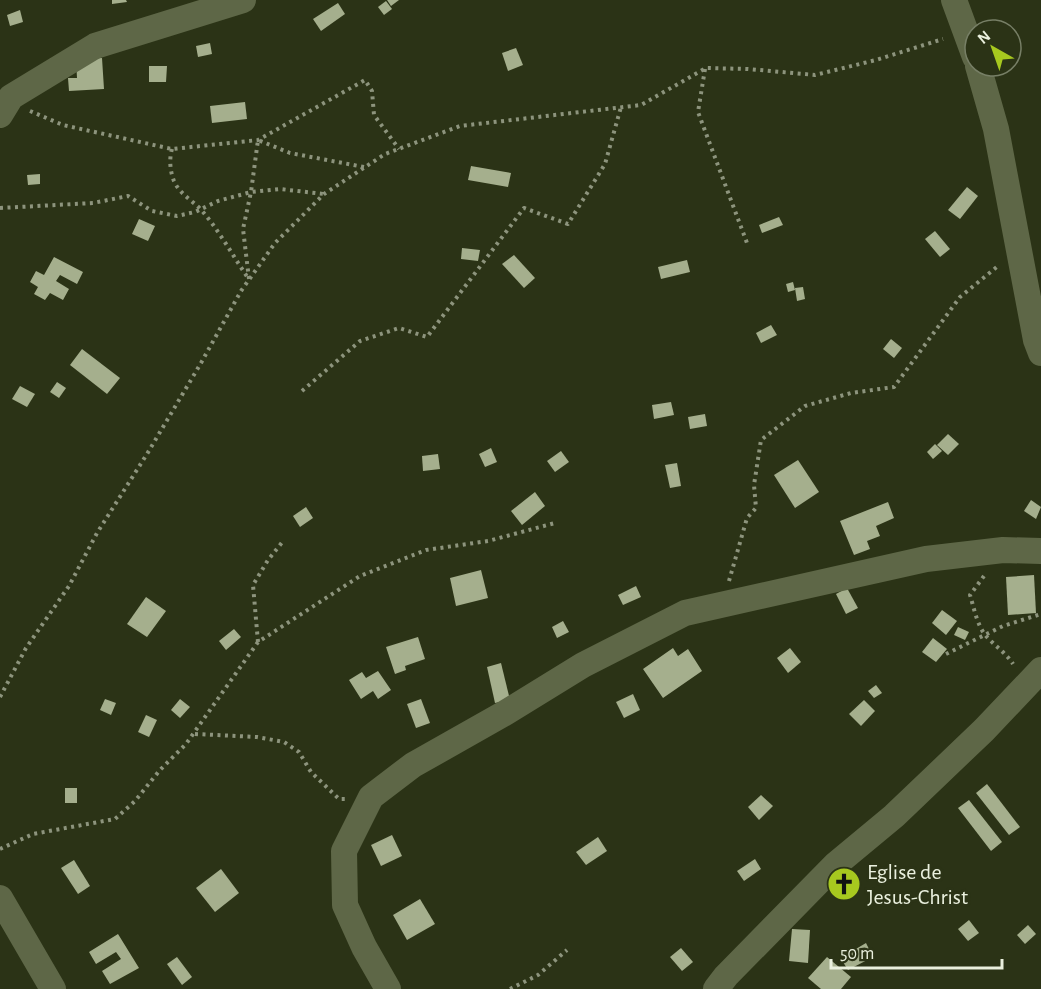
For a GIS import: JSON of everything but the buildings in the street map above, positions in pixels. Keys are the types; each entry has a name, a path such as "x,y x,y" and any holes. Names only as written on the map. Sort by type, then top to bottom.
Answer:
{"street":[{"path":"5,106 94,46 243,0"},
{"path":"954,0 963,24"},
{"path":"981,78 996,129 1036,340 1041,353"},
{"path":"388,989 364,947 345,905 344,851 371,797 413,765 505,713 583,665 686,613 926,559 1003,550 1041,550"},
{"path":"716,989 726,976 836,866 894,816 984,730 1034,677"},
{"path":"0,898 52,989"}],"path":[{"path":"0,697 26,648 69,586 97,533 147,454 249,280 275,243 324,194 385,154 460,126 641,105 705,68 815,75 894,55 944,39 963,49"},
{"path":"705,68 698,112 747,243"},
{"path":"5,106 14,104 63,125 172,149 258,140 365,80 372,90 374,115 399,149"},
{"path":"302,391 360,341 399,328 427,337 524,208 568,224 605,164 621,107"},
{"path":"258,140 291,153 365,167"},
{"path":"249,280 243,229 258,140"},
{"path":"172,149 169,159 174,181 188,200 201,209 249,280"},
{"path":"0,208 93,203 128,196 152,211 177,216 251,192 280,189 324,194"},
{"path":"722,604 747,519 756,508 754,485 761,440 805,406 851,393 894,387 960,297 1020,249"},
{"path":"0,849 33,834 115,819 135,801 194,734 258,642 360,576 426,550 488,542 555,523"},
{"path":"258,642 254,585 268,560 284,540"},
{"path":"1003,550 970,595 977,620 985,634 1034,677"},
{"path":"946,654 1003,626 1041,614"},
{"path":"194,734 257,737 284,742 299,752 311,772 339,799 371,797"},
{"path":"510,989 538,975 567,950"}],"place":[{"name":"Eglise de Jesus-Christ","path":"844,884"}]}
